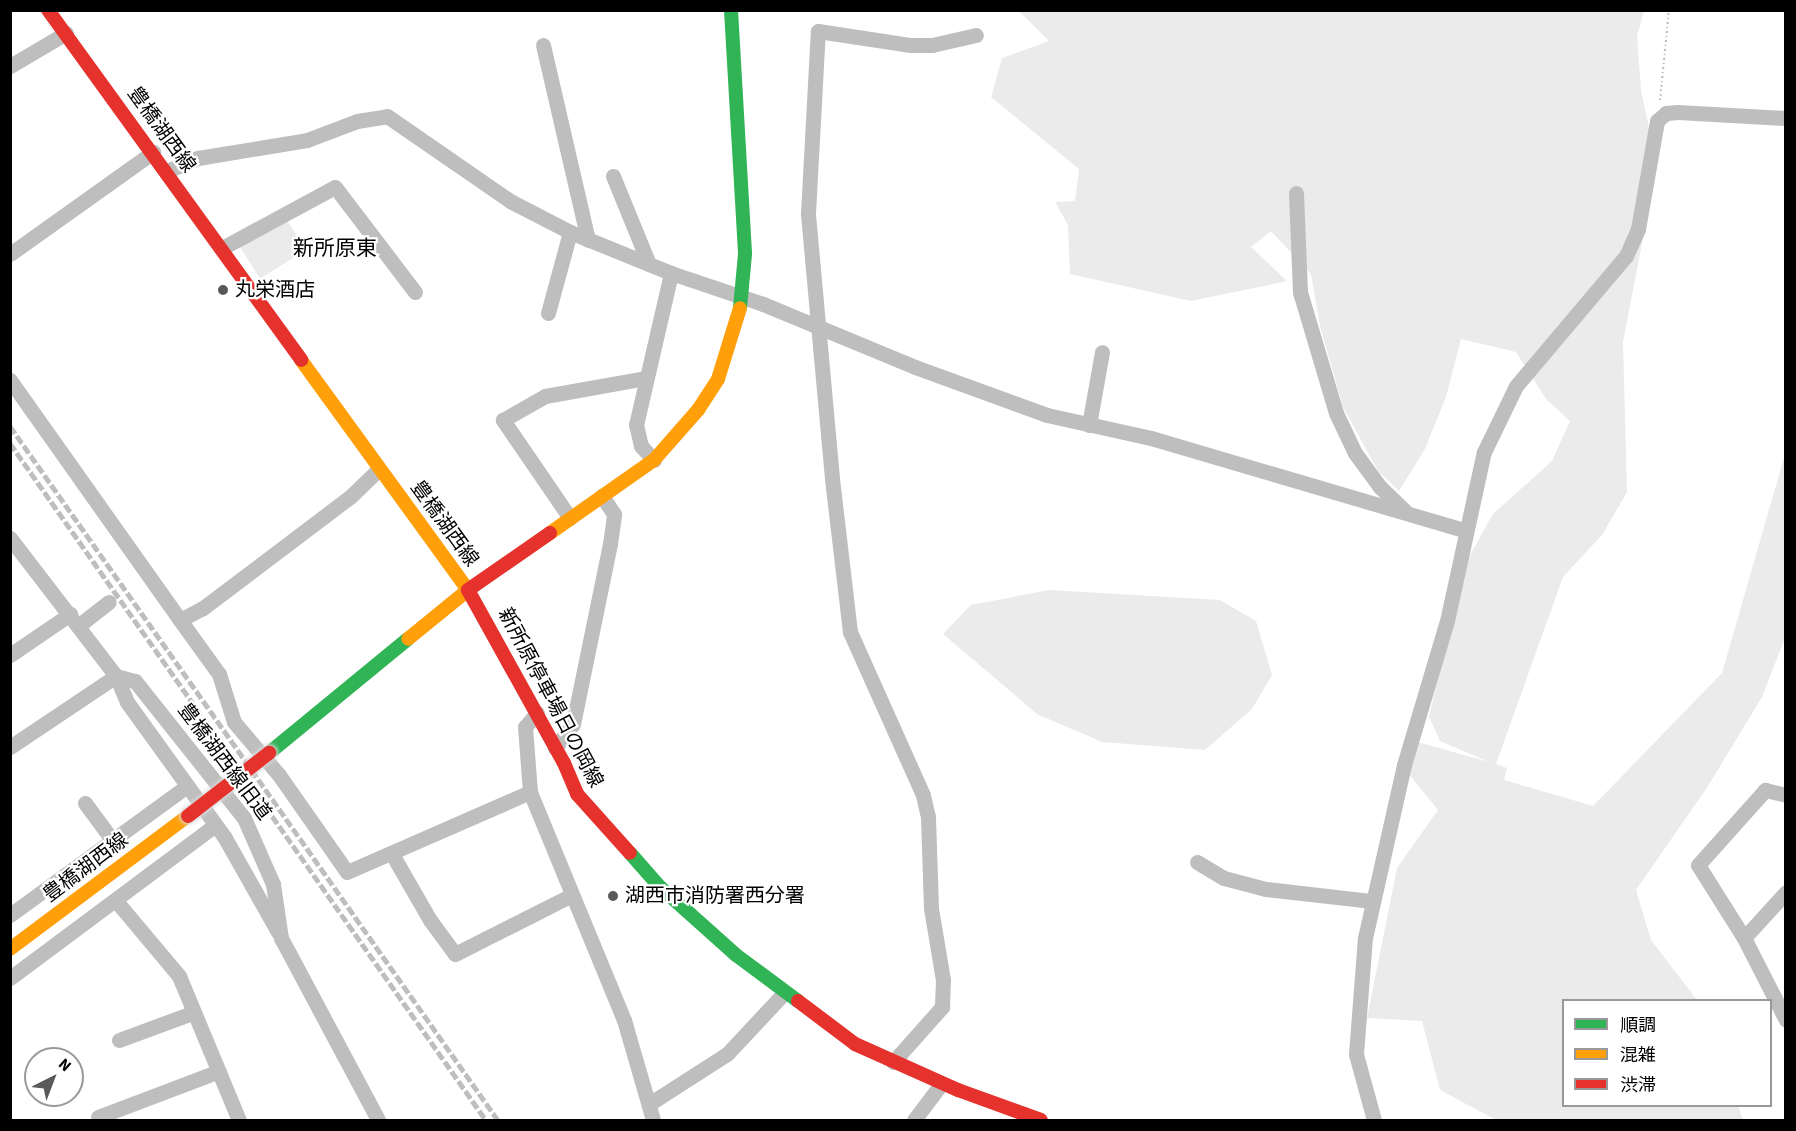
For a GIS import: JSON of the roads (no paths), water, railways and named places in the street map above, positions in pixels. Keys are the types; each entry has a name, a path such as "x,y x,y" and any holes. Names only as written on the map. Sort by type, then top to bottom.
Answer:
{"main road":[{"name":"豊橋湖西線","path":"10,949 269,753 468,590 167,171 48,10"},
{"path":"468,590 654,460 698,410 718,379 744,299 745,208 731,10"},
{"name":"新所原停車場日の岡線","path":"468,590 537,713 577,794 660,887 784,993 845,1038 942,1083 1041,1120"}],"street":[{"path":"893,1062 942,1007 940,951 931,908 928,816 918,778 850,632 808,213 818,31 911,45 932,45 976,35"},
{"path":"11,64 66,33"},
{"path":"543,45 588,240"},
{"path":"1374,1120 1356,1054 1372,901 1404,765 1446,621 1464,530 1484,452 1516,386 1626,256 1638,229 1657,122 1666,112 1785,118"},
{"path":"167,171 198,158 307,140 357,121 387,116 510,201 570,232 966,387 1047,415 1182,447 1464,530"},
{"path":"10,254 153,152"},
{"path":"613,176 650,264"},
{"path":"222,248 335,187 415,292"},
{"path":"1296,193 1300,292 1336,413 1354,453 1380,487 1407,513"},
{"path":"548,313 570,232"},
{"path":"654,460 641,446 636,425 671,273"},
{"path":"1089,425 1102,352"},
{"path":"570,518 503,420 545,396 646,378"},
{"path":"10,380 219,674 234,722 279,775 347,872 393,854 530,792"},
{"path":"180,620 203,608 350,497 380,469"},
{"path":"555,748 573,724 614,525 614,514 602,496"},
{"path":"10,538 116,676 127,702 215,825 282,938"},
{"path":"10,656 109,602"},
{"path":"10,747 116,676"},
{"name":"豊橋湖西線旧道","path":"116,676 135,681 244,818 273,884 282,938 378,1120"},
{"path":"537,713 525,727 530,792 570,896 601,960 653,1120"},
{"path":"10,915 187,786"},
{"path":"1785,795 1765,790 1698,865 1744,938 1785,1020"},
{"path":"85,803 113,841"},
{"path":"10,978 117,902 215,825"},
{"path":"393,854 430,920 455,954 570,896"},
{"path":"1197,862 1224,878 1266,889 1372,901"},
{"path":"1744,938 1785,892"},
{"path":"117,902 179,976 192,1013 239,1120"},
{"path":"649,1104 727,1054 784,993"},
{"path":"119,1040 192,1013"},
{"path":"98,1117 219,1071"},
{"path":"915,1120 942,1083"}],"railway":[{"path":"10,426 498,1120"},
{"path":"10,443 486,1120"}],"place":[{"name":"丸栄酒店","path":"223,290"},
{"name":"湖西市消防署西分署","path":"613,896"}],"district":[{"name":"新所原東","path":"335,248"}]}
